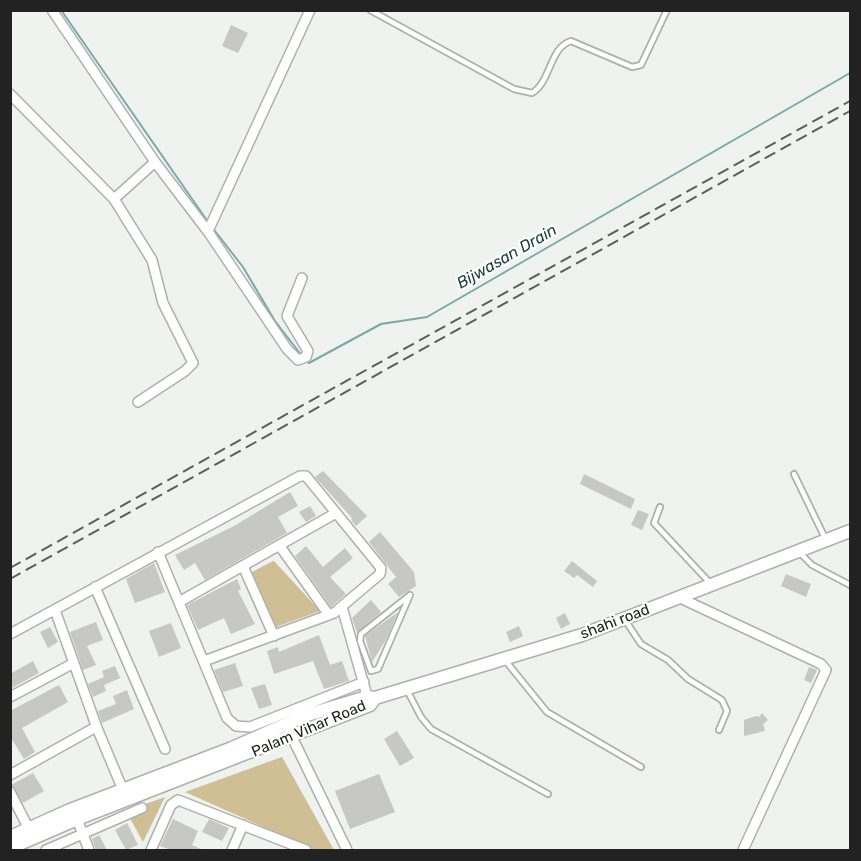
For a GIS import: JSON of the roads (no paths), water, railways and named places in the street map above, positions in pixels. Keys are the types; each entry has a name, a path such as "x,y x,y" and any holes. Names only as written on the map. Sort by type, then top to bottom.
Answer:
{"street":[{"path":"52,10 155,162 208,231 296,360 305,358 306,349 286,316 302,278"},
{"path":"208,231 310,10"},
{"path":"10,94 114,200 152,260 163,303 192,359 191,367 138,402"},
{"path":"114,200 155,162"},
{"path":"10,634 158,552 303,476 309,478 381,571 378,577 329,615 204,661"},
{"path":"180,602 336,513"},
{"name":"shahi road","path":"370,700 582,635 850,531"},
{"path":"279,545 329,615"},
{"path":"158,552 227,718 242,728 364,682"},
{"path":"243,566 274,636"},
{"path":"95,587 165,749"},
{"path":"678,597 821,664 826,670 743,850"},
{"path":"342,607 364,667 364,682 370,700"},
{"path":"55,610 96,727 123,790"},
{"path":"10,697 74,663"},
{"name":"Palam Vihar Road","path":"10,848 32,833 123,790 232,748 286,724 370,700"},
{"name":"Palam Vihar Road","path":"75,814 292,736 370,700"},
{"path":"286,724 347,850"},
{"path":"10,775 96,727"},
{"path":"10,792 32,833"},
{"path":"151,850 171,805 178,800 306,850"},
{"path":"46,850 142,808"},
{"path":"10,816 21,811"},
{"path":"75,814 89,850"},
{"path":"232,850 243,825"},
{"name":"Palam Vihar Road","path":"10,837 32,833"}],"lane":[{"path":"370,10 514,89 532,93 540,89 560,48 571,41 632,67 641,65 667,10"},
{"path":"795,474 826,540"},
{"path":"660,507 654,523 712,584"},
{"path":"798,551 812,565 850,585"},
{"path":"410,595 378,669 371,671 364,667 360,641 362,634 410,595"},
{"path":"624,618 641,644 668,660 688,679 722,700 727,711 719,730"},
{"path":"504,659 547,712 641,767"},
{"path":"406,688 417,710 431,729 548,794"}],"waterway":[{"name":"Bijwasan Drain","path":"61,10 206,219"},
{"name":"Bijwasan Drain","path":"306,360 309,363 381,324 427,317 850,73"},
{"name":"Bijwasan Drain","path":"215,231 243,267 275,321 302,356"}],"railway":[{"path":"10,568 850,101"},
{"path":"10,579 850,111"}]}
